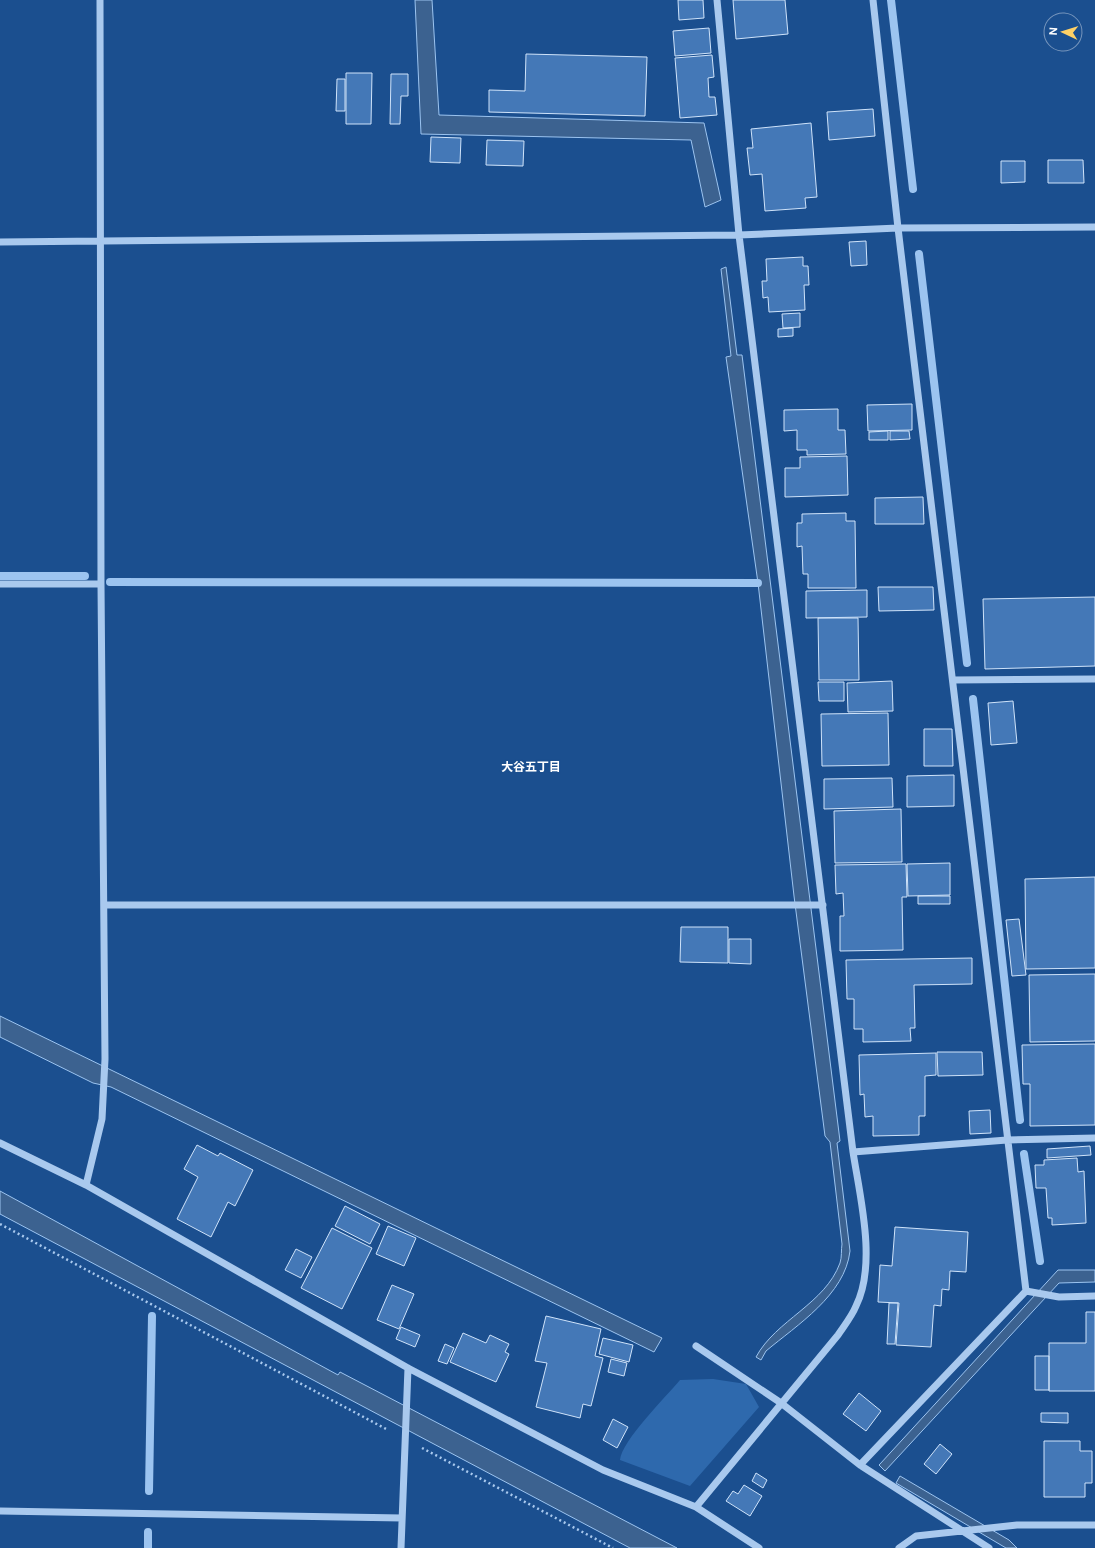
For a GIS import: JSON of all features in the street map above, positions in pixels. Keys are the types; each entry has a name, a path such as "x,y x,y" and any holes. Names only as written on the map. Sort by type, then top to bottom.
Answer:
{"street":[{"path":"86,1185 102,1119 104,1059 101,584 102,241 100,0"},
{"path":"696,1507 838,1335 856,1306 863,1286 866,1237 853,1152 739,235 717,0"},
{"path":"873,0 898,228 1026,1291"},
{"path":"0,242 739,235 898,228 1095,227"},
{"path":"0,584 101,584"},
{"path":"953,680 1095,679"},
{"path":"104,905 823,905"},
{"path":"853,1152 1007,1140 1095,1138"},
{"path":"0,1143 86,1185 408,1368 603,1470 696,1507 760,1548"},
{"path":"1026,1291 1059,1297 1095,1296"},
{"path":"860,1465 1026,1291"},
{"path":"696,1346 781,1403 860,1465 989,1548"},
{"path":"402,1548 408,1368"},
{"path":"0,1511 402,1518"},
{"path":"899,1548 916,1536 1017,1525 1095,1525"}],"path":[{"path":"0,1224 614,1548"}],"shaded area":[{"path":"415,0 432,0 439,115 704,123 721,200 705,207 691,140 421,134"},
{"path":"726,267 737,355 742,355 840,1141 837,1143 850,1251 846,1267 839,1282 829,1295 805,1320 766,1351 761,1360 756,1357 775,1332 812,1301 833,1277 840,1263 842,1244 830,1142 825,1136 794,896 758,583 726,357 731,356 721,269"},
{"path":"0,1016 662,1338 654,1352 111,1087 93,1083 0,1037"},
{"path":"0,1191 338,1375 340,1372 677,1548 630,1548 0,1214"},
{"path":"1058,1270 1095,1270 1095,1282 1059,1283 885,1471 879,1465"},
{"path":"713,1379 746,1384 759,1407 690,1486 620,1460 628,1441 636,1430 680,1380"},
{"path":"900,1476 1009,1540 1017,1548 1006,1548 896,1483"}],"building":[{"path":"678,0 703,0 704,18 679,20"},
{"path":"733,0 785,0 788,34 736,39"},
{"path":"709,28 711,53 675,56 673,31"},
{"path":"526,54 647,57 645,116 489,112 489,90 525,91"},
{"path":"712,55 714,77 708,78 709,97 715,97 717,115 680,118 675,58"},
{"path":"346,73 372,73 371,124 346,124"},
{"path":"391,74 408,74 408,96 401,96 400,124 390,124"},
{"path":"337,79 345,79 345,111 336,111"},
{"path":"873,109 875,136 829,140 827,112"},
{"path":"811,123 817,197 805,198 806,208 765,211 762,174 750,175 747,148 753,148 751,129"},
{"path":"431,137 461,138 460,163 430,162"},
{"path":"487,140 524,141 523,166 486,165"},
{"path":"1048,160 1083,160 1084,183 1048,183"},
{"path":"1001,161 1025,161 1025,182 1001,183"},
{"path":"866,241 867,265 851,266 849,242"},
{"path":"803,257 803,266 808,266 809,285 804,285 805,310 769,312 768,297 763,298 762,281 767,281 766,259"},
{"path":"800,313 800,327 783,328 782,314"},
{"path":"793,328 793,336 778,337 778,329"},
{"path":"912,404 912,430 868,431 867,405"},
{"path":"838,409 838,430 845,430 846,454 807,455 807,450 797,450 797,430 784,431 784,410"},
{"path":"888,431 888,440 869,440 869,432"},
{"path":"890,431 909,431 910,439 890,440"},
{"path":"847,456 848,495 785,497 785,468 800,468 800,457"},
{"path":"923,497 924,524 875,524 875,498"},
{"path":"846,513 846,521 855,521 856,588 808,588 808,574 803,574 802,546 797,547 797,523 802,523 802,514"},
{"path":"878,587 933,587 934,610 879,611"},
{"path":"867,590 867,617 806,618 806,591"},
{"path":"1095,597 1095,666 985,669 983,599"},
{"path":"818,618 858,618 859,680 819,680"},
{"path":"892,681 893,711 848,712 847,683"},
{"path":"818,682 844,682 844,701 819,701"},
{"path":"1013,701 1017,743 991,745 988,703"},
{"path":"888,713 889,765 822,766 821,714"},
{"path":"924,729 952,729 953,766 924,766"},
{"path":"954,775 954,806 907,807 907,776"},
{"path":"892,778 893,807 824,809 824,779"},
{"path":"901,809 902,862 835,863 834,811"},
{"path":"950,863 950,895 908,896 907,864"},
{"path":"906,864 907,897 902,897 903,950 840,951 840,916 844,916 843,893 836,894 835,865"},
{"path":"1095,877 1095,968 1026,969 1025,879"},
{"path":"918,896 950,896 950,904 918,904"},
{"path":"1019,919 1026,975 1012,976 1006,920"},
{"path":"681,927 728,927 728,963 680,962"},
{"path":"729,939 751,939 751,964 729,963"},
{"path":"972,958 972,984 914,985 915,1028 910,1028 911,1041 863,1042 863,1029 854,1029 854,999 847,999 846,960"},
{"path":"1095,974 1095,1041 1030,1042 1029,975"},
{"path":"1095,1044 1095,1125 1030,1126 1030,1084 1023,1084 1022,1045"},
{"path":"937,1052 982,1052 983,1075 938,1076"},
{"path":"936,1053 936,1075 925,1076 925,1116 919,1116 919,1135 873,1136 873,1116 865,1117 864,1094 860,1095 859,1055"},
{"path":"990,1110 991,1133 970,1134 969,1111"},
{"path":"197,1145 218,1156 220,1153 253,1170 235,1206 228,1202 211,1237 177,1219 198,1177 184,1169"},
{"path":"1090,1146 1091,1155 1047,1158 1047,1149"},
{"path":"1077,1158 1078,1172 1084,1171 1086,1223 1052,1225 1052,1218 1048,1218 1046,1188 1036,1188 1035,1165 1044,1165 1044,1160"},
{"path":"345,1206 380,1224 370,1244 335,1226"},
{"path":"388,1226 416,1238 404,1266 376,1254"},
{"path":"895,1227 968,1232 966,1272 950,1271 949,1290 942,1289 941,1306 934,1305 931,1347 896,1345 899,1303 878,1302 880,1265 892,1266"},
{"path":"332,1228 372,1248 342,1309 301,1288"},
{"path":"296,1249 312,1257 301,1278 285,1270"},
{"path":"392,1285 414,1294 399,1329 377,1320"},
{"path":"889,1303 898,1303 895,1344 887,1344"},
{"path":"1086,1312 1095,1312 1095,1391 1049,1391 1049,1343 1086,1343"},
{"path":"546,1316 601,1329 595,1356 603,1358 591,1406 583,1404 580,1418 536,1407 547,1363 535,1361"},
{"path":"401,1327 420,1335 415,1347 396,1339"},
{"path":"463,1333 486,1343 490,1335 509,1344 505,1352 509,1354 496,1382 450,1362"},
{"path":"603,1338 633,1345 629,1362 599,1354"},
{"path":"445,1344 454,1348 447,1364 438,1361"},
{"path":"1035,1356 1049,1356 1049,1390 1035,1390"},
{"path":"611,1359 627,1363 624,1376 608,1372"},
{"path":"859,1393 881,1411 866,1431 843,1414"},
{"path":"1041,1413 1068,1413 1068,1423 1041,1422"},
{"path":"613,1419 628,1427 617,1448 603,1440"},
{"path":"1044,1441 1080,1441 1080,1451 1092,1451 1092,1483 1085,1483 1085,1497 1044,1497"},
{"path":"940,1444 952,1454 936,1474 924,1464"},
{"path":"756,1473 767,1480 763,1488 752,1481"},
{"path":"744,1485 762,1496 750,1516 726,1501 733,1491 738,1494"}],"waterway":[{"path":"891,0 913,189"},
{"path":"919,254 967,663"},
{"path":"0,576 85,576"},
{"path":"110,582 758,583"},
{"path":"973,699 1020,1120"},
{"path":"1024,1154 1040,1261"},
{"path":"149,1491 152,1316"},
{"path":"148,1532 148,1548"}],"district":[{"name":"大谷五丁目","path":"531,767"}]}
